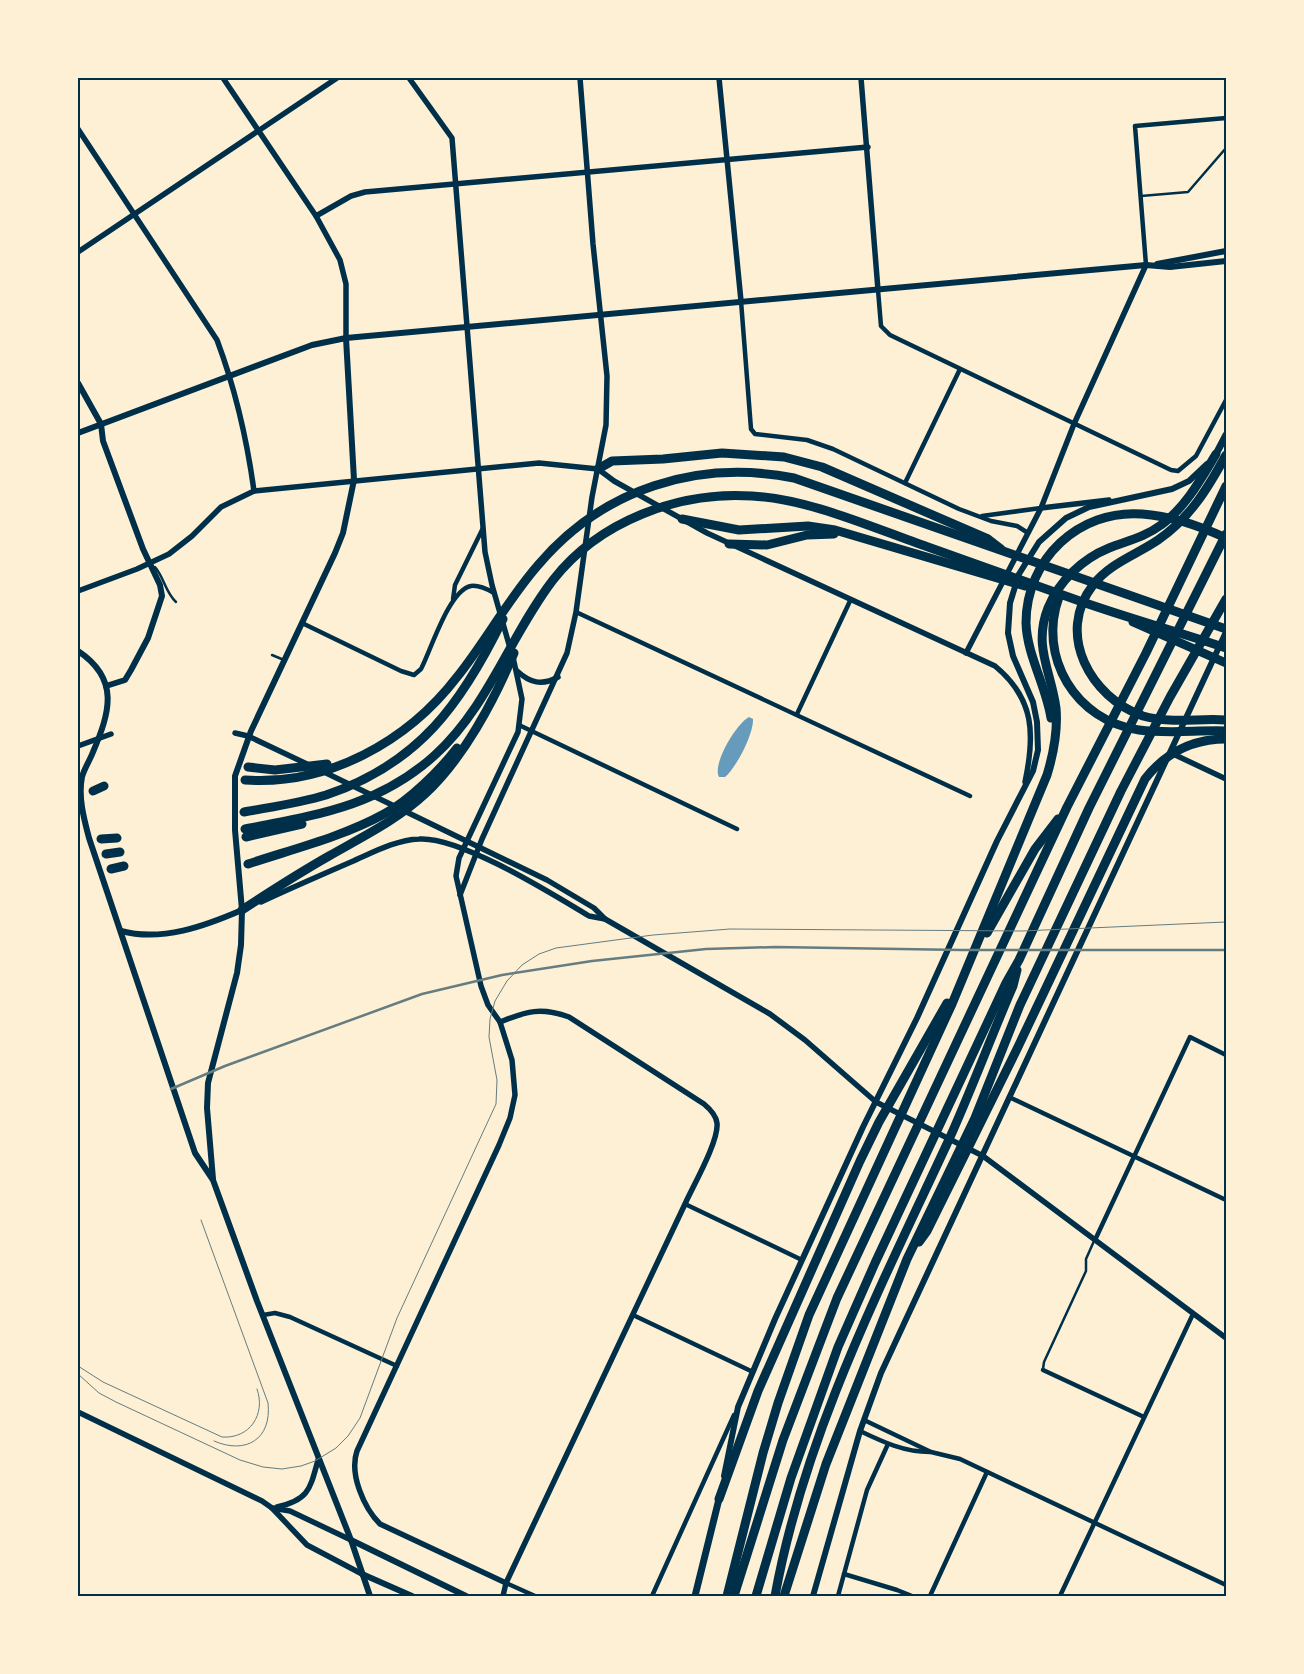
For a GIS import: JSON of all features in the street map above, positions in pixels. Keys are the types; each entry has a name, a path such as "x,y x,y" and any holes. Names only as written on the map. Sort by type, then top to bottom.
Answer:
{"highway":[{"path":"598,469 612,461 663,459 722,453 766,454 790,458 822,467 988,539 1008,554"},
{"path":"726,1596 763,1453 803,1332 834,1257 952,1004 1047,775 1057,726 1055,706 1044,662 1042,629 1048,609 1064,580 1089,558 1107,549 1139,538 1169,519 1186,500 1216,454"},
{"path":"1224,719 1163,720 1145,716 1122,706 1104,692 1087,670 1079,645 1080,618 1088,592 1109,569 1157,540 1188,515 1203,496 1226,455"},
{"path":"245,780 280,780 300,777 338,766 364,755 405,730 441,697 526,580 563,539 616,500 637,491 670,482 733,472 758,472 800,480 1227,629"},
{"path":"734,1596 766,1489 820,1339 855,1259 1067,807 1146,653 1226,486"},
{"path":"246,833 311,822 378,794 407,777 447,743 480,701 553,581 576,556 604,535 652,510 711,496 755,496 790,501 998,575 1226,648"},
{"path":"1052,757 1049,707 1027,632 1027,610 1034,578 1054,548 1078,528 1105,517 1148,514 1185,522 1226,538"},
{"path":"679,518 739,530 816,527 859,536 998,575"},
{"path":"729,544 767,545 797,536 818,534 859,536"},
{"path":"756,1596 791,1478 838,1347 952,1096 1019,960 1071,845 1226,534"},
{"path":"244,812 320,796 340,789 386,767 416,744 444,718 464,690 512,601 526,580"},
{"path":"1064,580 1053,617 1053,648 1067,683 1092,710 1112,722 1139,730 1226,739"},
{"path":"784,1596 826,1464 907,1259 975,1118 1020,1005 1094,848 1170,697 1226,599"},
{"path":"1108,610 1226,663"},
{"path":"242,910 289,879 408,808 425,794 452,766 479,721 505,675 525,626"},
{"path":"248,864 358,827 386,814 409,798 452,755 479,721"},
{"path":"907,1259 927,1231 1033,1016 1141,786 1151,772 1168,756 1206,736 1226,731"},
{"path":"248,768 297,769 364,755"},
{"path":"93,789 104,786"},
{"path":"719,1500 753,1405 879,1122 1035,849 1067,807"},
{"path":"101,840 117,838"},
{"path":"106,854 120,852"},
{"path":"111,869 124,866"},
{"path":"775,1596 793,1514 838,1385 887,1271 963,1108 1013,986 1019,960"}],"main road":[{"path":"1156,265 1226,251"},
{"path":"78,433 312,344 346,338 1146,265 1170,267 1226,261"},
{"path":"213,1180 207,1108 208,1083 238,973 241,945 242,910 234,796 235,776 248,736 340,542 354,480 346,338"},
{"path":"78,383 101,424 103,441 162,596 159,610 145,643 125,680 106,686"},
{"path":"695,1596 719,1500 738,1407 802,1260 894,1067 997,841 1025,783 1033,771 1038,736 1033,702 1015,664 1009,640 1008,614 1012,594 1026,562 1051,530 1076,512 1116,500 1162,492 1180,486 1195,476 1216,454 1226,435"},
{"path":"813,1596 860,1431 895,1342 1171,753 1227,629"},
{"path":"78,651 89,658 101,673 106,686 108,712 82,776 83,818 196,1153 213,1180 318,1460 351,1540 370,1596"},
{"path":"122,931 143,935 179,932 219,920 242,910"},
{"path":"351,1540 466,1596"},
{"path":"362,1574 412,1596"}],"street":[{"path":"223,78 316,216 340,260 345,281 346,338"},
{"path":"78,252 337,78"},
{"path":"409,78 452,138 486,561 518,671 522,699 519,725 515,739 463,848 456,876 481,986 488,1005 500,1022 511,1053 515,1084 510,1118 354,1459 356,1474 368,1508 373,1517 388,1529 535,1596"},
{"path":"460,895 480,845 558,677 567,653 576,612 592,500 606,425 608,397 580,78"},
{"path":"719,78 741,301 751,429 755,434 762,437 807,440 833,449 959,509 981,516 991,522 1017,526 1028,533"},
{"path":"861,78 868,147 880,321 883,330 1171,470 1178,471 1196,456 1226,400"},
{"path":"966,653 1041,508 1074,424 1146,265 1135,126 1226,118"},
{"path":"78,129 217,340 230,376 246,440 254,491"},
{"path":"316,216 358,193 868,147"},
{"path":"905,483 960,369"},
{"path":"78,592 151,563 182,544 221,507 254,491 479,468 550,463 598,469 620,485 729,544 850,601 987,662 1000,671 1017,688 1025,703 1032,751 1025,783"},
{"path":"981,516 1116,500"},
{"path":"302,623 401,671 414,674 421,669 453,599 456,585 483,528"},
{"path":"453,599 462,590 471,586 481,587 495,596"},
{"path":"797,714 850,601"},
{"path":"576,612 970,796"},
{"path":"518,671 532,682 548,681 558,677"},
{"path":"519,725 737,828"},
{"path":"78,746 110,734"},
{"path":"235,734 248,736 480,845 548,880 594,908 604,919"},
{"path":"1171,753 1226,780"},
{"path":"242,910 400,842 419,838 440,840 463,848 590,916 604,919 770,1014 805,1040 876,1102 983,1156 1226,1338"},
{"path":"500,1022 526,1011 550,1012 570,1017 696,1098 710,1109 717,1123 714,1141 506,1583 503,1596"},
{"path":"1095,1240 1190,1037 1226,1055"},
{"path":"1009,1096 1226,1200"},
{"path":"685,1204 802,1260"},
{"path":"263,1316 275,1313 290,1317 397,1366"},
{"path":"1060,1596 1193,1314"},
{"path":"633,1315 753,1372"},
{"path":"1043,1370 1144,1417"},
{"path":"652,1596 738,1407"},
{"path":"78,1412 254,1497 272,1508 307,1545 362,1574"},
{"path":"864,1420 931,1452 960,1459 1226,1585"},
{"path":"860,1431 888,1444 914,1452 931,1452"},
{"path":"838,1596 867,1490 888,1444"},
{"path":"272,1508 298,1501 308,1492 318,1460"},
{"path":"930,1596 987,1472"},
{"path":"272,1508 290,1511 351,1540"},
{"path":"844,1574 912,1596"}],"lane":[{"path":"1140,196 1188,192 1226,148"},
{"path":"151,563 160,573 170,597 176,602"},
{"path":"272,655 284,660"},
{"path":"1043,1370 1044,1362 1086,1272 1086,1259 1095,1240"}],"water":[{"path":"749,717 753,719 753,725 744,750 725,777 719,777 719,763 726,745 738,728"}],"tram line":[{"path":"78,1374 99,1393 116,1402 240,1460 263,1467 282,1469 301,1466 315,1461 336,1448 348,1436 360,1418 397,1318 496,1104 497,1080 489,1037 490,1019 495,1001 507,981 522,965 539,954 556,948 653,935 730,929 1022,931 1226,922"},
{"path":"201,1220 268,1403 266,1426 261,1435 254,1441 246,1445 236,1446 214,1441"},
{"path":"78,1366 103,1382 222,1437 232,1437 241,1434 253,1423 259,1407 257,1389"}],"railway":[{"path":"171,1089 225,1066 422,994 502,975 592,961 706,949 775,947 962,950 1226,950"}]}
